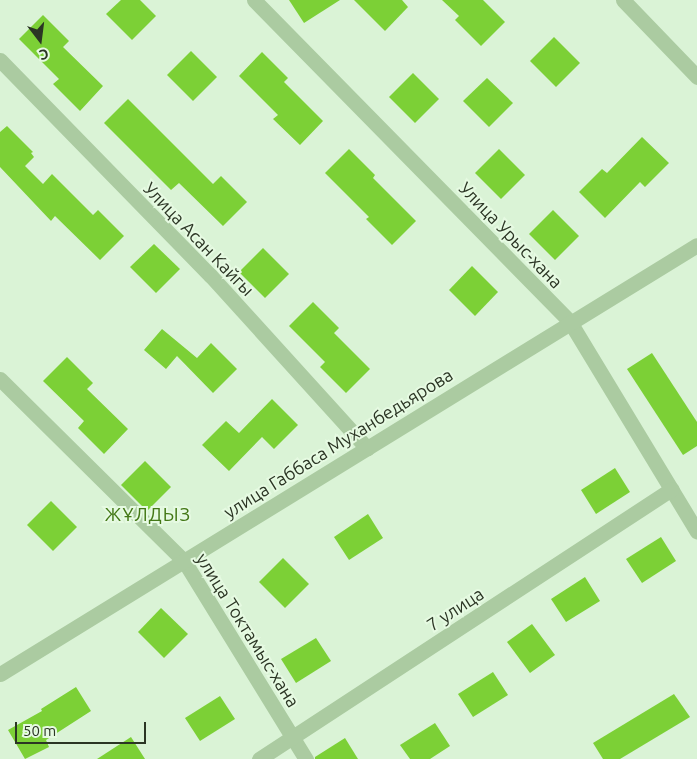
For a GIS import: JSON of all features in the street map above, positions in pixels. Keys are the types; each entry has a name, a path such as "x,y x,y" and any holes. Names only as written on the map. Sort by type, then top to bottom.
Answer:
{"street":[{"name":"Улица Урыс-хана","path":"254,0 570,322 697,532"},
{"path":"623,0 697,77"},
{"name":"Улица Асан Кайгы","path":"0,60 210,275 367,448"},
{"name":"улица Габбаса Муханбедьярова","path":"0,674 697,245"},
{"name":"улица Токтамыс-хана","path":"0,379 184,561 306,759"},
{"name":"7 улица","path":"259,759 671,489"}],"building":[{"path":"121,0 140,0 156,16 132,40 106,14"},
{"path":"289,0 340,0 304,23"},
{"path":"354,0 402,0 408,7 385,31"},
{"path":"442,0 483,0 505,22 481,46 455,20 459,16"},
{"path":"43,15 69,41 63,47 103,86 80,111 53,84 59,79 19,39"},
{"path":"554,37 580,63 556,87 530,61"},
{"path":"191,51 217,77 193,101 167,75"},
{"path":"262,52 288,78 284,82 323,121 300,145 273,119 278,115 239,76"},
{"path":"413,73 439,99 415,123 389,97"},
{"path":"487,78 513,103 489,127 463,101"},
{"path":"128,99 213,184 221,176 247,202 223,226 179,183 171,190 104,123"},
{"path":"7,126 33,152 31,153 34,157 25,166 43,184 52,174 93,215 98,210 124,236 100,260 55,216 51,221 0,167 0,132"},
{"path":"642,137 669,163 645,187 640,182 605,218 579,192 602,169 607,173"},
{"path":"349,149 375,175 373,178 416,221 392,245 366,219 369,217 325,173"},
{"path":"499,149 525,175 501,199 475,173"},
{"path":"553,210 579,236 555,260 529,234"},
{"path":"154,244 180,269 156,293 130,267"},
{"path":"263,248 289,274 265,298 239,272"},
{"path":"472,266 498,292 475,316 449,290"},
{"path":"313,302 339,328 334,333 370,369 346,393 320,367 325,362 289,326"},
{"path":"162,329 197,358 211,343 237,369 213,393 177,356 166,369 144,350"},
{"path":"652,353 697,422 697,446 683,455 627,369"},
{"path":"67,357 93,383 87,389 128,429 104,454 78,428 84,421 43,381"},
{"path":"272,399 298,425 274,449 262,437 229,471 202,445 226,421 239,433"},
{"path":"145,461 171,487 147,511 121,485"},
{"path":"615,468 630,492 596,514 581,490"},
{"path":"51,501 77,527 53,551 27,525"},
{"path":"368,514 383,538 349,560 334,537"},
{"path":"661,537 676,561 642,583 626,559"},
{"path":"283,558 309,584 285,608 259,582"},
{"path":"585,577 600,601 566,622 551,599"},
{"path":"161,608 188,634 164,658 138,632"},
{"path":"532,624 555,655 530,673 507,642"},
{"path":"316,638 331,661 296,683 281,659"},
{"path":"493,672 508,695 473,717 458,694"},
{"path":"76,687 91,711 46,740 49,747 25,759 8,730 42,711 41,709"},
{"path":"674,694 690,717 620,759 603,759 593,743"},
{"path":"220,696 235,719 200,741 185,718"},
{"path":"435,723 450,746 430,759 410,759 400,745"},
{"path":"131,737 145,759 97,759"},
{"path":"345,738 358,759 315,759 315,757"}],"district":[{"name":"ЖҰЛДЫЗ","path":"148,515"}]}
